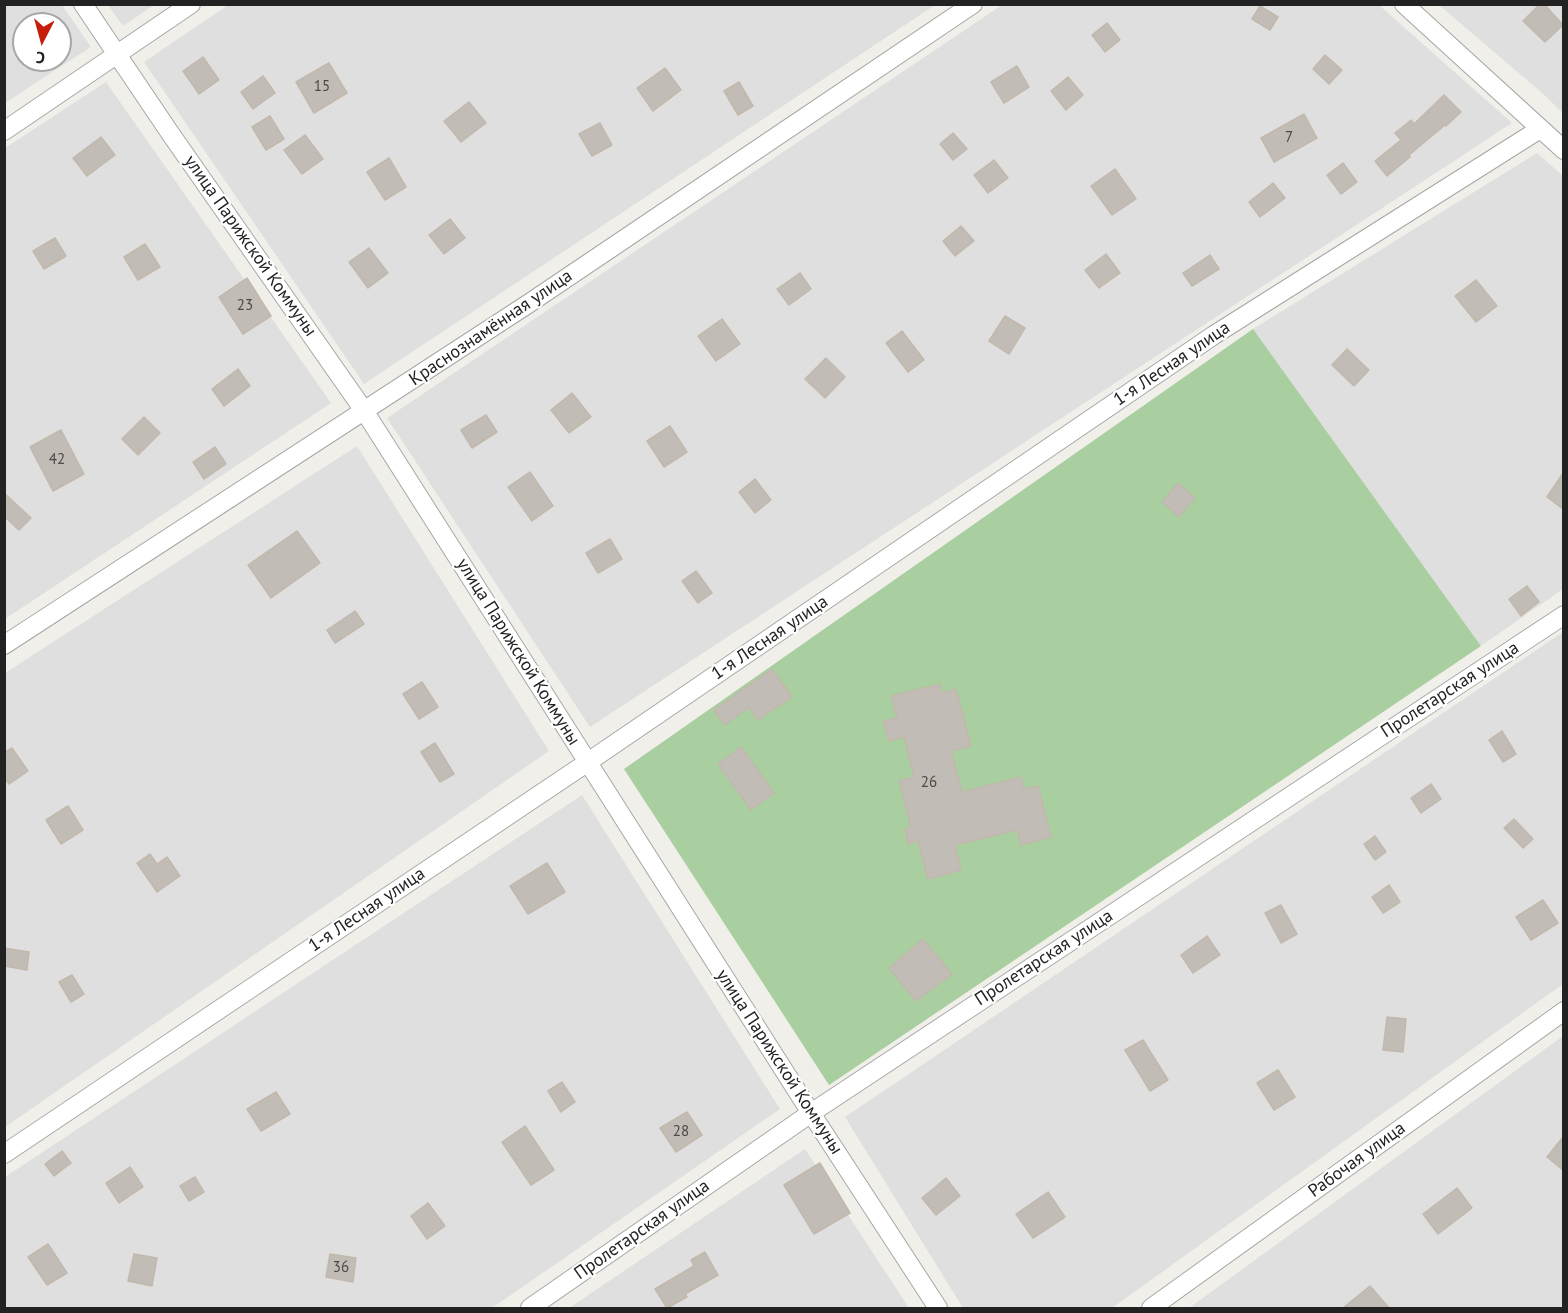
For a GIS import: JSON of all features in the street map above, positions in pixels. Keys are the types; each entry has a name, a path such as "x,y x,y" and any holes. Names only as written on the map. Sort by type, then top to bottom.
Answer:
{"street":[{"name":"улица Парижской Коммуны","path":"83,4 365,412 811,1113 938,1308"},
{"path":"4,131 190,4"},
{"name":"Краснознамённая улица","path":"4,645 365,412 973,4"},
{"path":"1404,4 1563,150"},
{"name":"1-я Лесная улица","path":"4,1154 588,762 1214,335 1540,129"},
{"name":"Пролетарская улица","path":"530,1308 811,1113 1563,615"},
{"name":"Рабочая улица","path":"1152,1308 1563,1011"}],"shaded area":[{"path":"5,4 62,5 67,12 12,12 12,72 53,72 5,103"},
{"path":"108,5 154,5 123,26"},
{"path":"228,5 935,5 364,384 144,62"},
{"path":"1002,5 1379,5 1512,123 590,727 387,418"},
{"path":"1439,5 1563,5 1563,113 1541,92"},
{"path":"72,19 91,47 72,59"},
{"path":"106,82 331,403 5,619 5,148"},
{"path":"1537,153 1563,176 1563,589 1481,646 1253,329"},
{"path":"357,446 549,751 5,1127 5,673"},
{"path":"1563,632 1563,984 1112,1308 963,1308 845,1117"},
{"path":"582,795 780,1109 492,1308 5,1308 5,1177"},
{"path":"1563,1036 1563,1308 1189,1308"},
{"path":"805,1149 909,1308 569,1308"}],"green space":[{"path":"1253,329 1481,646 829,1085 624,769"}],"building":[{"path":"1540,4 1544,4 1563,25 1545,42 1523,21"},
{"path":"1260,6 1278,17 1270,30 1252,19"},
{"path":"1107,23 1120,40 1105,52 1092,35"},
{"path":"1325,55 1342,70 1329,84 1313,69"},
{"path":"203,57 219,80 199,94 183,71"},
{"path":"329,63 347,93 314,113 296,82"},
{"path":"1017,66 1029,87 1004,103 991,82"},
{"path":"665,68 681,90 653,111 637,88"},
{"path":"263,76 275,93 253,109 241,92"},
{"path":"1068,77 1083,95 1066,110 1051,91"},
{"path":"739,82 753,106 738,115 724,91"},
{"path":"1444,95 1461,112 1387,176 1375,161 1401,140 1395,133 1411,120 1414,124"},
{"path":"469,102 486,123 461,142 444,121"},
{"path":"1304,114 1317,138 1274,162 1261,138"},
{"path":"270,116 284,139 266,150 252,127"},
{"path":"600,123 612,145 592,156 579,134"},
{"path":"953,133 967,149 953,160 940,144"},
{"path":"305,135 323,159 302,174 284,150"},
{"path":"101,137 115,155 87,176 73,158"},
{"path":"389,158 406,187 385,200 367,172"},
{"path":"994,160 1008,178 988,193 974,175"},
{"path":"1343,163 1357,182 1341,194 1327,175"},
{"path":"1115,169 1136,199 1112,215 1091,186"},
{"path":"1273,183 1285,198 1260,217 1249,202"},
{"path":"450,219 465,238 444,254 429,235"},
{"path":"961,226 974,241 955,256 943,241"},
{"path":"55,238 66,256 44,269 33,251"},
{"path":"145,244 160,267 138,280 124,257"},
{"path":"369,248 388,273 368,288 349,262"},
{"path":"1106,254 1120,273 1099,288 1085,270"},
{"path":"1210,255 1219,269 1192,286 1183,273"},
{"path":"800,273 811,289 789,305 777,289"},
{"path":"247,278 271,316 243,334 219,297"},
{"path":"1476,280 1497,306 1476,322 1455,296"},
{"path":"1005,316 1025,328 1009,354 989,341"},
{"path":"722,319 740,344 716,361 698,336"},
{"path":"902,331 924,360 908,372 886,343"},
{"path":"1347,349 1369,370 1354,386 1332,365"},
{"path":"826,358 845,377 825,398 805,379"},
{"path":"238,369 250,386 224,406 212,389"},
{"path":"572,393 591,417 569,433 551,410"},
{"path":"486,415 497,432 472,448 461,430"},
{"path":"144,417 160,433 138,455 122,439"},
{"path":"670,426 687,452 664,467 647,441"},
{"path":"61,430 84,474 53,491 30,447"},
{"path":"215,447 226,464 204,479 193,462"},
{"path":"530,472 553,506 532,521 508,487"},
{"path":"1563,473 1563,509 1547,497"},
{"path":"755,479 771,500 755,513 739,492"},
{"path":"1178,483 1195,498 1179,517 1162,502"},
{"path":"4,493 31,518 19,530 4,516"},
{"path":"297,531 320,563 271,598 248,565"},
{"path":"610,539 622,559 598,573 586,553"},
{"path":"696,571 712,593 698,603 682,581"},
{"path":"1527,586 1539,602 1521,616 1509,599"},
{"path":"355,611 364,624 335,643 327,630"},
{"path":"772,669 792,697 758,720 749,707 725,725 714,710"},
{"path":"422,682 438,707 419,719 403,694"},
{"path":"940,684 942,693 956,689 971,746 951,751 962,792 1021,777 1024,789 1038,786 1051,837 1021,845 1017,830 955,845 961,870 928,879 918,841 908,844 905,829 911,827 899,781 914,777 904,737 889,741 883,721 897,718 891,696"},
{"path":"1502,731 1516,754 1503,762 1489,740"},
{"path":"435,743 454,774 440,782 421,752"},
{"path":"741,747 774,793 751,810 718,764"},
{"path":"12,748 28,771 9,784 4,777 4,753"},
{"path":"1431,784 1441,799 1421,813 1411,798"},
{"path":"68,806 83,830 61,844 46,820"},
{"path":"1514,819 1533,839 1523,848 1504,828"},
{"path":"1375,836 1386,852 1375,860 1364,844"},
{"path":"150,854 157,864 167,857 180,876 157,892 137,863"},
{"path":"547,863 565,892 528,914 510,886"},
{"path":"1389,885 1400,902 1383,913 1372,897"},
{"path":"1543,900 1558,923 1531,940 1516,917"},
{"path":"1281,905 1297,934 1281,943 1265,913"},
{"path":"1207,936 1220,955 1193,973 1181,955"},
{"path":"923,939 952,974 916,1001 889,968"},
{"path":"4,948 29,952 27,970 4,966"},
{"path":"72,975 84,994 71,1002 59,982"},
{"path":"1387,1017 1406,1019 1403,1052 1383,1050"},
{"path":"1143,1040 1168,1080 1150,1091 1125,1050"},
{"path":"1278,1070 1295,1097 1274,1110 1257,1083"},
{"path":"562,1082 575,1102 561,1112 548,1091"},
{"path":"276,1092 290,1114 261,1131 247,1109"},
{"path":"687,1112 702,1135 676,1152 660,1128"},
{"path":"525,1126 554,1170 531,1185 502,1142"},
{"path":"1563,1137 1563,1170 1547,1157"},
{"path":"62,1151 71,1163 54,1176 45,1164"},
{"path":"820,1163 850,1213 814,1234 784,1185"},
{"path":"130,1167 143,1187 119,1203 106,1183"},
{"path":"195,1177 204,1192 189,1201 180,1186"},
{"path":"946,1178 960,1196 936,1215 922,1198"},
{"path":"1457,1188 1472,1208 1438,1234 1423,1214"},
{"path":"1048,1192 1065,1217 1033,1238 1016,1214"},
{"path":"428,1203 445,1226 427,1239 411,1216"},
{"path":"48,1244 67,1273 47,1285 28,1257"},
{"path":"705,1252 718,1275 685,1294 687,1297 667,1308 655,1289 694,1266 691,1260"},
{"path":"134,1254 157,1258 152,1286 128,1281"},
{"path":"330,1254 356,1258 353,1282 326,1277"},
{"path":"1370,1286 1389,1308 1343,1308"}]}
